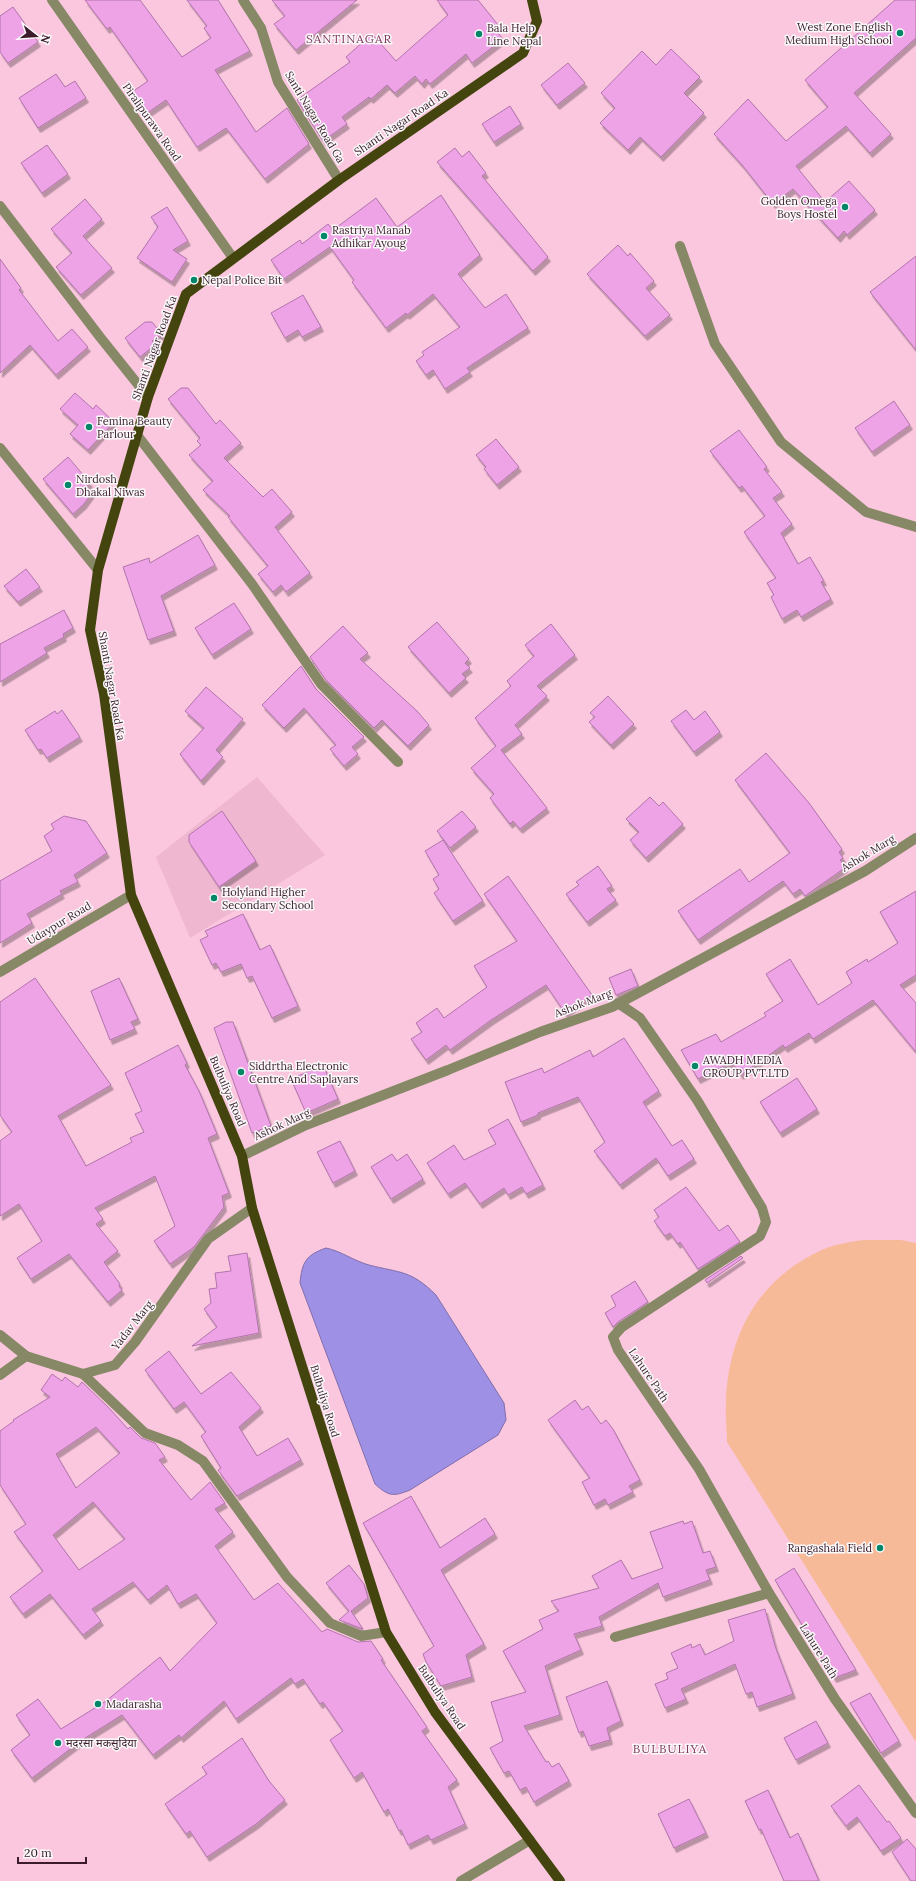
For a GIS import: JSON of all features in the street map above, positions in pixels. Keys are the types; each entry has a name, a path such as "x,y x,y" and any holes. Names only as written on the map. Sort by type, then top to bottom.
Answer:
{"main road":[{"name":"Shanti Nagar Road Ka","path":"131,895 104,694 90,630 98,570 148,397 186,294 339,180 524,53 537,21 532,0"},
{"name":"Bulbuliya Road","path":"131,895 242,1156 252,1208 386,1632 435,1712 560,1881"}],"street":[{"name":"Piralipurawa Road","path":"52,0 233,258"},
{"name":"Santi Nagar Road Ga","path":"243,0 261,28 278,82 339,180"},
{"path":"0,206 148,397"},
{"path":"680,246 715,344 781,442 866,512 916,527"},
{"path":"137,435 252,584 321,684 398,762"},
{"path":"0,448 98,570"},
{"name":"Ashok Marg","path":"242,1156 306,1125 448,1070 540,1032 618,1003 865,871 916,838"},
{"name":"Udaypur Road","path":"0,972 131,895"},
{"name":"Lahure Path","path":"618,1003 640,1018 697,1100 762,1208 766,1222 760,1236 622,1327 613,1337 618,1350 699,1469 769,1592 835,1699 916,1813"},
{"name":"Yadav Marg","path":"83,1374 115,1365 135,1342 208,1239 252,1208"},
{"path":"0,1335 26,1356 83,1374 145,1433 178,1445 203,1461 286,1577 330,1623 361,1636 386,1632"},
{"path":"0,1375 26,1356"},
{"path":"615,1637 769,1592"},
{"path":"462,1881 530,1840"}],"shaded area":[{"name":"Holyland Higher Secondary School","path":"257,777 325,855 190,938 156,857"},
{"path":"863,1240 901,1240 916,1243 916,1742 727,1442 726,1407 728,1377 733,1353 741,1331 752,1310 765,1292 782,1275 801,1261 829,1247"},
{"path":"326,1248 337,1251 369,1265 405,1274 427,1287 436,1295 504,1403 506,1420 498,1435 410,1490 399,1494 387,1493 375,1484 300,1283 302,1270 306,1260 314,1253"}],"building":[{"path":"85,0 140,0 182,57 211,38 204,28 207,26 187,0 218,0 250,51 215,70 256,132 287,108 309,144 265,179 226,128 197,147 166,100 147,113 132,92 148,81 110,27 107,29"},
{"path":"272,0 357,0 296,50 274,24 285,16"},
{"path":"437,0 478,0 499,26 495,29 503,39 472,63 466,54 430,84 426,79 422,84 415,76 395,93 387,85 371,99 369,97 342,117 347,124 323,141 297,100 350,62 346,57 372,34 396,61 448,15"},
{"path":"895,0 916,0 916,38 854,93 891,134 870,153 846,126 796,166 825,202 849,181 875,210 847,235 844,231 838,238 793,189 773,204 743,166 714,134 748,99 786,141 828,107 805,80"},
{"path":"13,7 38,42 8,63 0,52 0,16"},
{"path":"671,49 700,77 684,93 704,113 661,157 640,137 628,150 600,123 615,108 601,93 642,51 656,65"},
{"path":"568,63 585,83 557,105 541,85"},
{"path":"56,74 65,87 75,81 86,98 38,128 19,98"},
{"path":"510,106 521,124 494,142 482,124"},
{"path":"47,145 68,174 42,193 21,163"},
{"path":"455,148 462,157 469,151 486,173 482,176 548,257 533,271 437,162"},
{"path":"441,195 480,255 458,274 485,308 506,294 528,328 467,368 470,372 445,389 433,370 426,375 416,361 424,355 422,352 460,327 433,294 407,315 406,313 386,328 352,282 354,280 330,247 284,279 271,260 300,240 302,244 328,224 333,230 376,198 397,227"},
{"path":"85,199 102,219 83,236 112,268 81,295 56,267 72,253 51,229"},
{"path":"167,207 188,241 173,250 187,259 172,282 137,258 158,227 151,217"},
{"path":"618,245 628,256 630,253 654,281 646,288 670,315 645,336 587,274"},
{"path":"916,256 916,350 870,292"},
{"path":"0,259 21,288 19,290 58,341 72,329 88,347 56,375 30,345 0,373"},
{"path":"303,295 321,327 302,337 298,330 285,338 271,313"},
{"path":"145,322 152,322 162,334 152,341 155,345 140,357 125,338"},
{"path":"181,388 188,388 216,424 220,420 241,443 224,458 263,497 272,489 292,512 275,527 310,573 286,592 281,585 273,592 258,574 268,566 228,517 230,516 203,490 213,481 189,455 201,445 197,441 200,438 168,399"},
{"path":"75,393 93,409 96,405 114,422 88,450 70,434 78,425 60,409"},
{"path":"894,401 910,425 872,452 855,428"},
{"path":"739,430 767,467 764,469 782,492 773,498 792,524 781,533 798,564 810,557 824,581 821,582 831,599 801,617 797,610 782,619 771,597 774,595 767,583 776,578 744,532 765,516 742,486 739,488 710,451"},
{"path":"496,439 519,467 497,485 484,469 486,467 476,455"},
{"name":"Nirdosh Dhakal Niwas","path":"68,457 90,483 86,487 92,493 84,504 73,514 43,479"},
{"path":"198,535 215,565 161,596 174,631 148,640 123,567 149,558 150,563"},
{"path":"26,569 40,587 18,602 4,586"},
{"path":"234,603 251,629 212,655 195,628"},
{"path":"64,610 73,628 63,634 64,637 44,648 47,653 0,682 0,644"},
{"path":"437,622 469,659 465,663 470,668 462,674 466,678 449,693 408,647"},
{"path":"551,624 575,655 537,686 547,696 515,725 522,734 501,750 547,808 520,829 513,821 510,824 490,798 494,794 471,768 496,746 475,718 511,686 507,681 534,656 525,645"},
{"path":"343,626 368,653 360,659 417,711 429,725 408,746 382,720 374,728 326,680 310,657"},
{"path":"301,666 316,689 364,737 352,747 358,754 344,766 330,749 336,745 304,708 284,728 262,705"},
{"path":"206,687 243,719 216,750 223,757 201,781 180,754 204,728 185,711"},
{"path":"608,696 634,724 611,745 589,722 595,717 590,713"},
{"path":"62,710 80,737 47,758 41,749 38,750 25,730 55,711 57,714"},
{"path":"686,710 694,720 705,711 720,732 694,752 671,721"},
{"path":"766,753 809,803 842,849 839,852 843,858 840,860 846,867 805,896 800,889 793,894 783,881 698,940 678,911 740,869 749,882 790,853 735,780"},
{"path":"650,797 659,806 663,802 683,824 646,858 630,840 639,832 626,819"},
{"path":"222,811 256,861 219,887 189,842 189,835"},
{"path":"462,811 476,827 450,848 437,831"},
{"path":"64,816 86,821 107,853 74,875 78,882 60,891 62,894 27,914 32,923 0,943 0,881 52,851 44,836 54,829 51,824"},
{"path":"443,840 483,901 453,921 434,893 439,889 433,879 439,875 425,851"},
{"path":"598,866 612,886 607,889 616,900 587,922 566,894 579,885 576,882"},
{"path":"508,876 592,995 565,1013 546,985 491,1020 450,1050 446,1045 426,1060 411,1039 422,1032 416,1023 437,1008 444,1018 487,987 474,966 517,941 484,894"},
{"path":"916,891 916,975 900,985 916,1003 916,1052 873,1000 813,1039 809,1033 785,1048 783,1045 741,1075 732,1062 698,1079 681,1050 716,1034 721,1042 766,1016 764,1013 783,1001 766,974 790,959 818,1005 852,983 846,972 867,959 868,962 898,943 880,912"},
{"path":"243,914 260,950 270,945 298,1006 272,1018 252,976 247,978 241,964 221,972 216,963 212,965 200,940 208,936 205,931"},
{"path":"631,969 638,986 616,995 609,978"},
{"path":"35,978 111,1085 58,1116 86,1166 132,1142 130,1138 144,1132 135,1114 142,1111 125,1073 178,1045 187,1063 185,1065 199,1091 217,1134 208,1138 229,1193 222,1196 224,1207 194,1247 170,1264 154,1241 175,1226 155,1176 95,1208 103,1219 96,1224 118,1251 104,1262 120,1284 119,1286 122,1290 108,1302 69,1254 31,1279 17,1258 42,1241 19,1204 0,1216 0,1141 12,1132 0,1115 0,1002"},
{"path":"119,978 138,1019 131,1022 135,1029 110,1040 91,991"},
{"path":"226,1022 233,1022 271,1126 252,1133 214,1028"},
{"path":"624,1038 659,1091 643,1102 672,1146 682,1140 694,1159 668,1176 656,1158 620,1185 594,1151 605,1142 578,1097 538,1113 538,1115 521,1122 505,1082 542,1068 544,1073 590,1050 593,1057"},
{"path":"323,1065 338,1099 306,1113 291,1079"},
{"path":"797,1078 817,1109 780,1133 760,1102"},
{"path":"508,1119 543,1185 526,1194 522,1187 508,1195 504,1188 480,1204 465,1183 448,1194 427,1163 454,1145 464,1160 496,1144 488,1130"},
{"path":"340,1141 355,1171 333,1183 317,1152"},
{"path":"392,1154 397,1161 407,1154 423,1179 391,1199 371,1167"},
{"path":"686,1187 719,1231 728,1225 740,1242 698,1269 680,1242 678,1244 670,1233 665,1236 654,1221 659,1217 654,1210"},
{"path":"247,1253 259,1333 192,1346 217,1327 204,1309 211,1303 209,1289 217,1288 215,1273 231,1271 228,1256"},
{"path":"741,1256 743,1258 707,1283 705,1280"},
{"path":"635,1281 648,1302 613,1327 605,1313 616,1306 611,1296"},
{"path":"169,1351 201,1394 231,1372 261,1408 239,1427 257,1456 288,1438 301,1460 237,1496 218,1470 221,1468 201,1436 206,1432 184,1402 174,1409 145,1370"},
{"path":"52,1374 62,1381 65,1377 78,1387 82,1382 128,1429 130,1427 141,1438 155,1443 165,1457 159,1460 191,1500 210,1482 225,1503 215,1509 233,1532 215,1546 254,1600 278,1583 322,1632 327,1629 358,1642 371,1641 383,1659 381,1660 427,1727 422,1731 457,1780 448,1787 465,1824 431,1840 428,1835 408,1845 388,1809 384,1812 362,1772 354,1778 330,1740 343,1731 323,1702 320,1704 303,1679 295,1684 291,1678 236,1719 224,1701 181,1738 179,1735 153,1755 122,1715 82,1740 32,1778 11,1750 30,1735 16,1715 38,1699 61,1729 106,1701 160,1657 170,1671 217,1623 196,1594 178,1604 167,1585 148,1600 133,1582 92,1609 101,1621 83,1635 50,1594 23,1614 10,1597 43,1571 14,1532 26,1524 0,1485 0,1431 14,1421 13,1420 50,1397 41,1390","holes":["96,1427 120,1453 76,1488 56,1454","93,1502 125,1539 79,1570 53,1535"]},
{"path":"575,1400 582,1410 588,1406 601,1424 606,1420 613,1429 640,1480 629,1486 633,1492 608,1505 605,1499 594,1505 582,1482 590,1478 548,1420"},
{"path":"411,1496 440,1548 485,1518 495,1534 441,1570 484,1644 466,1655 472,1677 441,1686 426,1662 423,1654 434,1646 363,1523"},
{"path":"683,1521 684,1524 692,1521 703,1553 710,1551 716,1567 706,1570 710,1580 663,1597 658,1583 599,1617 602,1626 574,1634 581,1650 545,1666 560,1715 524,1726 546,1762 548,1761 552,1767 559,1763 569,1781 534,1802 526,1787 520,1790 509,1771 504,1773 490,1748 503,1741 491,1702 526,1692 503,1651 543,1629 539,1620 559,1611 551,1601 599,1588 592,1576 621,1560 632,1579 663,1568 650,1532"},
{"path":"349,1565 364,1584 368,1598 351,1611 363,1629 339,1620 349,1611 326,1583"},
{"path":"794,1568 856,1670 834,1678 775,1580"},
{"path":"765,1609 775,1646 793,1694 757,1707 752,1692 746,1694 735,1664 681,1689 686,1699 665,1708 655,1684 668,1679 666,1673 678,1668 671,1653 691,1644 692,1648 700,1644 705,1655 734,1641 728,1620"},
{"path":"607,1681 621,1721 607,1728 610,1740 589,1746 583,1731 579,1733 566,1697"},
{"path":"870,1693 899,1741 881,1753 850,1703"},
{"path":"816,1721 828,1743 796,1760 784,1738"},
{"path":"242,1738 269,1781 285,1800 256,1824 207,1857 190,1831 186,1834 165,1804 207,1774 202,1767"},
{"path":"859,1785 901,1838 881,1851 857,1817 846,1826 831,1806"},
{"path":"768,1790 790,1838 798,1833 819,1881 784,1881 761,1829 759,1830 745,1801"},
{"path":"689,1799 706,1833 674,1848 658,1814"},
{"path":"907,1839 916,1849 916,1881 911,1881 892,1852"}],"place":[{"name":"West Zone English Medium High School","path":"900,33"},
{"name":"Bala Help Line Nepal","path":"479,34"},
{"name":"Golden Omega Boys Hostel","path":"845,207"},
{"name":"Rastriya Manab Adhikar Ayoug","path":"324,236"},
{"name":"Nepal Police Bit","path":"194,280"},
{"name":"Femina Beauty Parlour","path":"89,427"},
{"name":"Nirdosh Dhakal Niwas","path":"68,485"},
{"name":"Holyland Higher Secondary School","path":"214,898"},
{"name":"AWADH MEDIA GROUP PVT.LTD","path":"695,1066"},
{"name":"Siddrtha Electronic Centre And Saplayars","path":"241,1072"},
{"name":"Rangashala Field","path":"880,1548"},
{"name":"Madarasha","path":"98,1704"},
{"name":"मदरसा मकसुदिया","path":"58,1743"}],"district":[{"name":"SANTINAGAR","path":"349,38"},
{"name":"BULBULIYA","path":"670,1748"}]}
